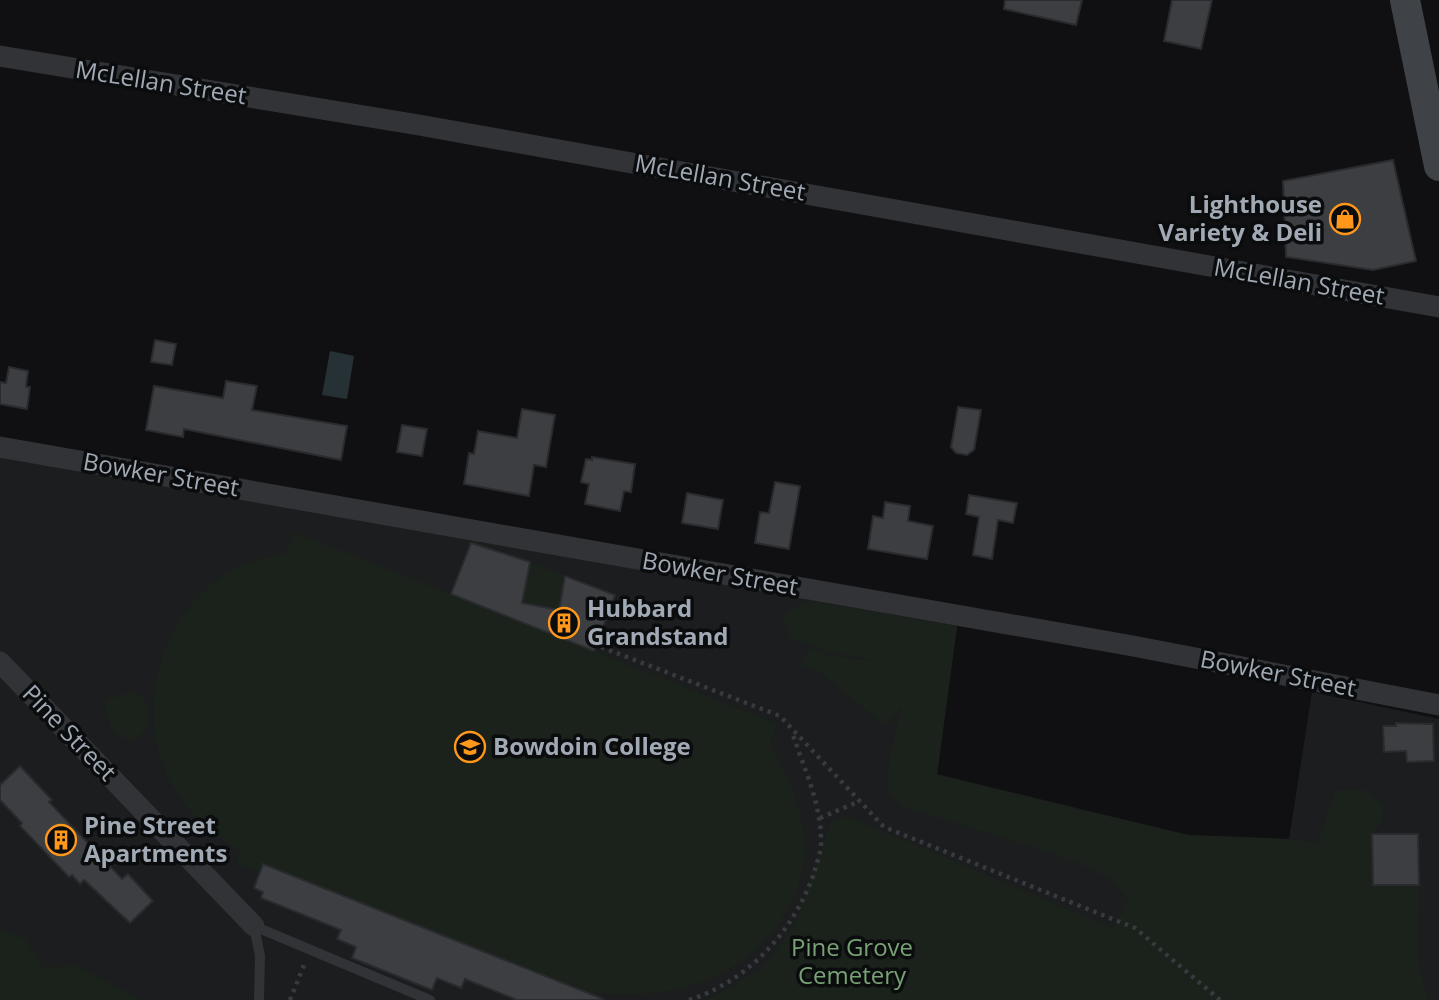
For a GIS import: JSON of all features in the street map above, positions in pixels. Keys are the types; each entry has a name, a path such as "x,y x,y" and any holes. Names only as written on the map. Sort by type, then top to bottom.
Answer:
{"main road":[{"path":"1405,0 1439,166"}],"street":[{"name":"McLellan Street","path":"0,56 419,125 1439,307"},
{"name":"Bowker Street","path":"0,447 1133,646 1439,705"},
{"name":"Pine Street","path":"0,662 254,926"}],"lane":[{"path":"254,926 430,1000"},
{"path":"254,926 260,956 260,1000"}],"path":[{"path":"601,647 780,716 884,827 1135,928 1220,1000"},
{"path":"689,1000 729,983 785,932 805,898 822,843 820,818 790,727"},
{"path":"820,818 860,801"},
{"path":"290,1000 311,950"}],"shaded area":[{"path":"330,351 354,356 347,399 322,395"},
{"name":"Bowdoin College","path":"0,455 957,626 937,774 1188,835 1289,839 1312,692 1439,719 1439,1000 0,1000"}],"green space":[{"path":"294,532 451,594 472,540 615,595 594,651 777,724 769,745 784,770 795,797 802,825 805,855 795,894 768,938 727,971 678,989 651,993 596,993 593,1000 517,1000 465,980 461,988 437,978 432,990 352,958 356,947 337,939 341,929 261,898 263,892 254,888 259,872 236,863 240,851 198,819 173,787 158,749 154,694 169,641 182,617 200,595 236,568 286,553"},
{"name":"Pine Grove Cemetery","path":"808,600 957,626 937,775 1188,835 1289,839 1317,843 1336,790 1366,790 1383,805 1382,822 1372,835 1373,885 1419,885 1418,961 1428,1000 707,1000 762,968 796,921 831,822 847,816 1113,928 1129,902 1112,880 1067,858 901,806 887,790 888,768 901,707 886,726 819,672 802,665 809,648 826,655 882,662 828,652 790,637 783,616"},
{"path":"133,691 146,703 150,718 144,732 128,740 113,733 105,706 109,699"},
{"path":"0,929 25,939 42,967 78,966 142,1000 0,1000"}],"building":[{"path":"1005,0 1082,0 1076,25 1004,9"},
{"path":"1172,0 1212,0 1201,49 1164,41"},
{"name":"Lighthouse Variety & Deli","path":"1393,160 1416,261 1373,270 1286,257 1283,181"},
{"path":"155,340 176,344 172,365 151,362"},
{"path":"9,367 28,371 26,387 30,387 27,409 0,404 0,382 6,383"},
{"path":"226,381 257,386 252,410 347,426 341,460 184,429 183,437 146,430 154,386 223,398"},
{"path":"958,407 981,410 974,450 967,455 956,453 951,447"},
{"path":"522,409 555,415 546,467 534,465 529,496 464,484 469,453 474,454 478,431 517,438"},
{"path":"402,425 427,429 422,456 397,452"},
{"path":"592,457 635,464 631,492 624,491 620,511 585,504 589,484 581,482 586,459 592,460"},
{"path":"775,482 800,486 789,549 755,543 760,512 769,513"},
{"path":"687,493 723,500 718,529 682,523"},
{"path":"969,495 1017,503 1013,523 998,520 992,559 973,555 979,517 966,514"},
{"path":"885,502 910,506 908,521 933,526 927,559 868,549 873,516 883,518"},
{"name":"Hubbard Grandstand","path":"471,543 530,562 522,603 559,610 565,576 615,595 594,651 451,594"},
{"path":"1396,723 1433,724 1434,761 1407,762 1406,751 1384,752 1383,726 1396,726"},
{"name":"Pine Street Apartments","path":"20,766 52,800 49,802 122,879 128,874 153,901 130,923 84,880 80,884 72,875 69,877 20,826 22,823 0,800 0,785"},
{"path":"1372,834 1418,834 1419,885 1373,885"},
{"path":"263,864 603,1000 517,1000 465,979 461,988 437,978 432,990 352,958 356,947 337,939 341,930 261,898 263,892 254,888"}],"place":[{"name":"Lighthouse Variety & Deli","path":"1345,219"},
{"name":"Hubbard Grandstand","path":"564,623"},
{"name":"Bowdoin College","path":"470,747"},
{"name":"Pine Street Apartments","path":"61,840"}]}
